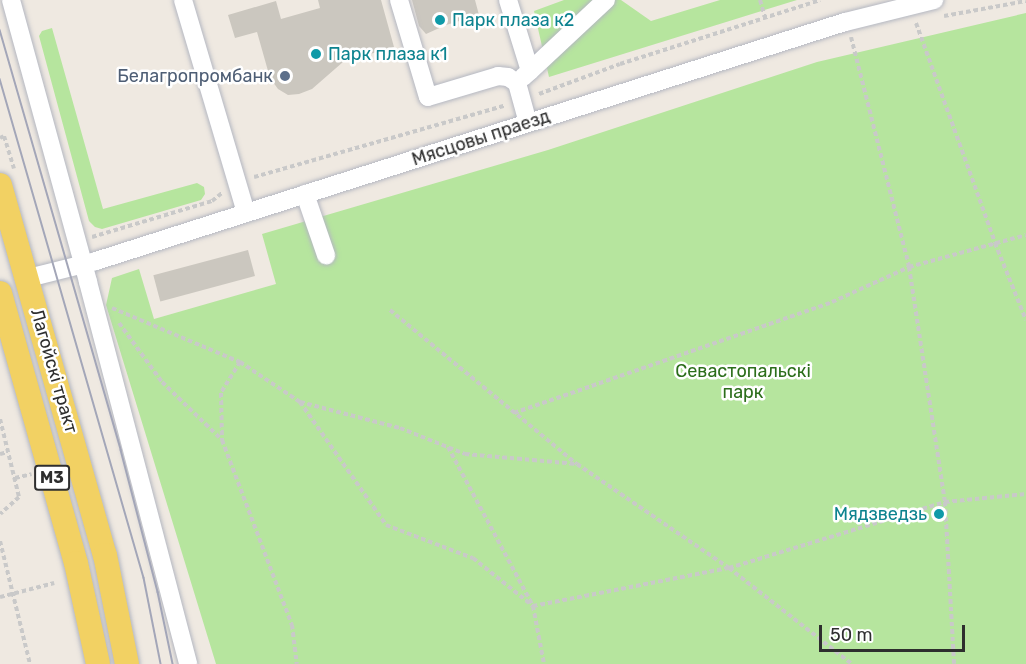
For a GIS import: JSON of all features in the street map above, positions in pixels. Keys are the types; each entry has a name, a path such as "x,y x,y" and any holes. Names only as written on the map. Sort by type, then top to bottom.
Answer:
{"main road":[{"name":"Лагойскі тракт","path":"0,185 105,555 127,664"},
{"path":"0,288 28,278"},
{"name":"Лагойскі тракт","path":"0,293 76,563 98,664"}],"street":[{"path":"10,0 83,264 188,664"},
{"path":"183,0 246,213"},
{"path":"399,0 429,97 498,76 508,77 523,85"},
{"path":"508,0 528,123"},
{"path":"523,85 606,0"},
{"name":"Мясцовы праезд","path":"28,278 83,264 246,213 845,22 934,0"},
{"path":"305,194 326,255"}],"path":[{"path":"760,0 765,17"},
{"path":"89,237 212,201 237,182 523,85 620,64 820,0"},
{"path":"909,6 995,243 1026,320"},
{"path":"845,22 853,39 909,267 945,502 954,664"},
{"path":"513,413 832,302 909,267 1026,235"},
{"path":"222,440 162,382 106,305 240,362 300,402 400,428 465,454 577,464"},
{"path":"390,310 577,464 729,568 852,664"},
{"path":"240,362 221,393 222,440 292,625 297,664"},
{"path":"300,402 386,525 473,558 533,606 729,568 945,502 1026,494"},
{"path":"0,419 19,497 0,514"},
{"path":"448,447 533,606 544,664"},
{"path":"0,454 8,452"},
{"path":"0,540 30,664"},
{"path":"0,597 54,583"}],"green space":[{"path":"564,0 621,0 651,21 720,0 797,0 549,77 534,11"},
{"name":"Севастопальскі парк","path":"1026,13 1026,664 216,664 106,305 112,278 139,269 154,319 276,284 262,234 548,150 817,62"},
{"path":"52,28 103,209 197,183 204,187 205,194 201,200 102,229 95,227 89,221 39,36 42,31"}],"building":[{"name":"Парк плаза к1","path":"318,0 381,0 394,47 343,62 312,89 288,95 278,89 270,78 257,32 235,38 228,15 276,1 281,19 320,8"},
{"name":"Парк плаза к2","path":"412,0 475,0 479,15 426,34 419,26"},
{"path":"248,250 255,276 160,301 153,275"}],"tram line":[{"path":"0,30 121,450 158,592 173,664"},
{"path":"0,79 144,578 161,664"}],"place":[{"name":"Парк плаза к2","path":"440,20"},
{"name":"Парк плаза к1","path":"316,54"},
{"name":"Белагропромбанк","path":"285,76"},
{"name":"Мядзведзь","path":"939,514"}]}
